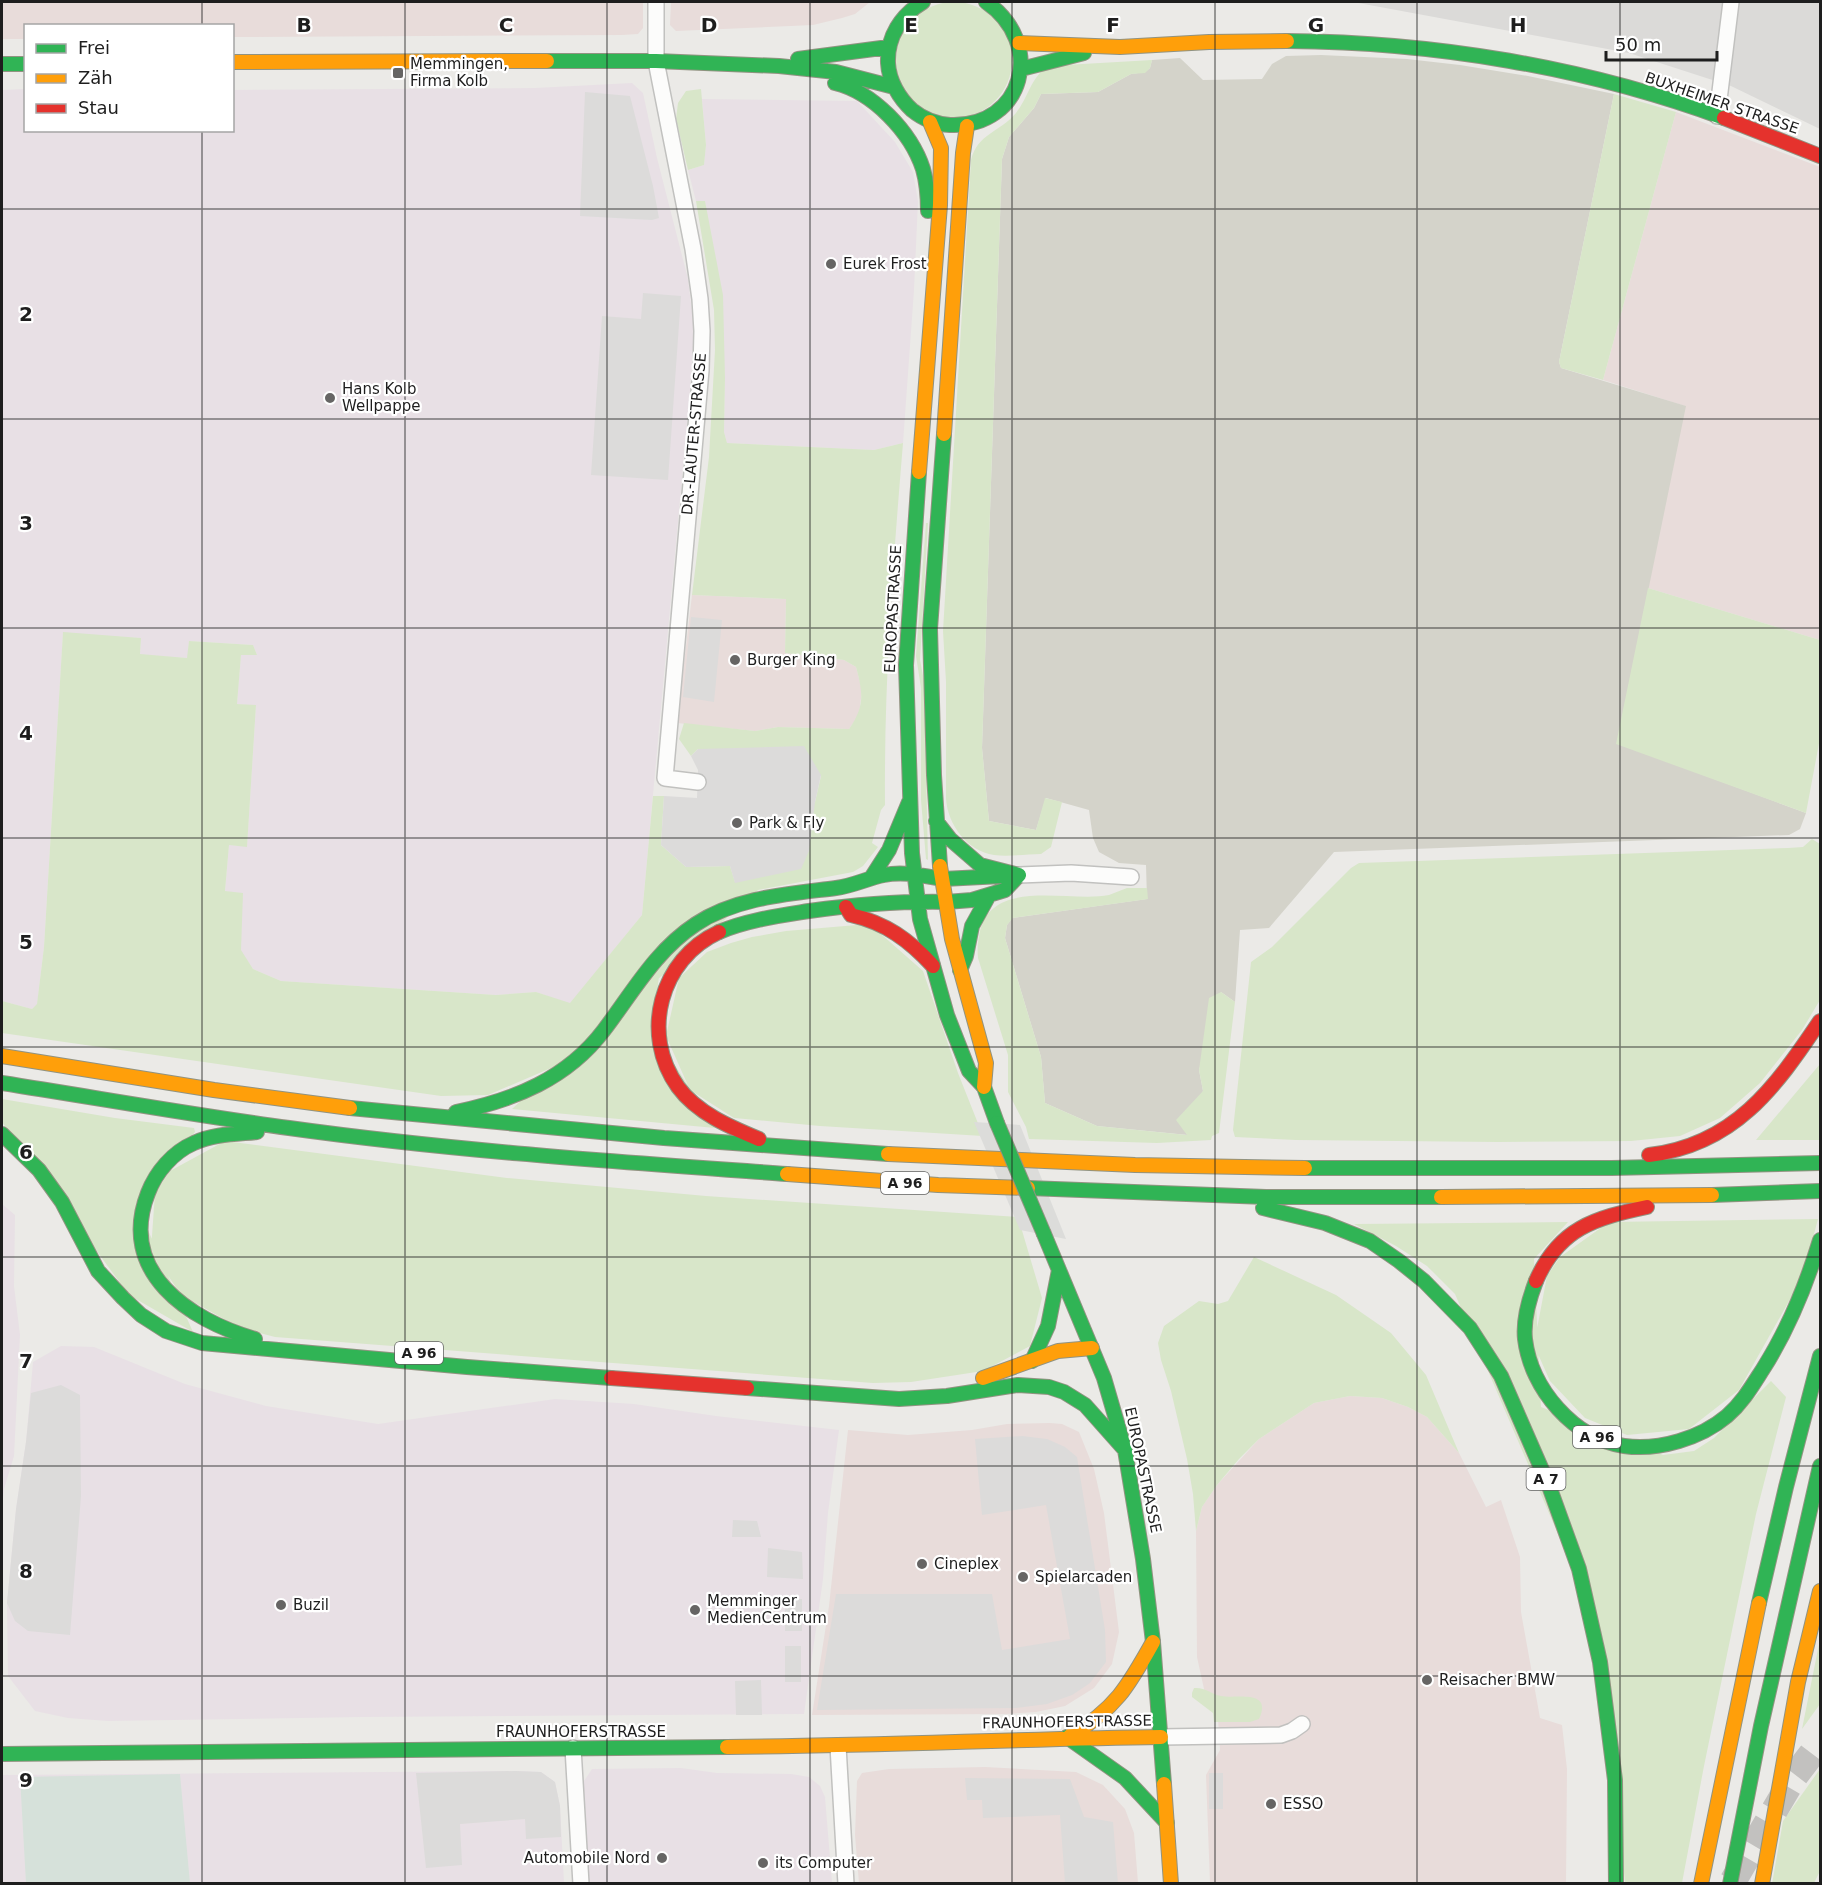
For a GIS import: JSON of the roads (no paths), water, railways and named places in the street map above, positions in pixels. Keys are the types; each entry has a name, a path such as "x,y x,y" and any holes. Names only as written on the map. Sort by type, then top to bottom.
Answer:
{"main road":[{"path":"923,2 900,22 889,47 889,74 894,87 908,108 930,122 948,127 967,126 993,115 1012,95 1021,69 1019,43 1014,30 1006,18 986,2"},
{"name":"BUXHEIMER STRASSE","path":"1019,43 1111,47 1277,41 1365,44 1446,51 1604,81 1717,116 1821,156"},
{"path":"779,66 800,58 889,47"},
{"name":"BUXHEIMER STRASSE","path":"1021,69 1111,47"},
{"path":"234,62 656,61 779,66 857,76 894,87"},
{"path":"2,64 24,64"},
{"path":"779,66 804,82 842,84 856,89 904,134 915,150 922,167 928,196 928,231 935,261"},
{"name":"EUROPASTRASSE","path":"930,122 942,148 940,206 924,388 906,665 909,802 920,919 947,1015 969,1071 984,1087 997,1124 1092,1348 1104,1378 1125,1450 1154,1642 1171,1884"},
{"name":"EUROPASTRASSE","path":"967,126 963,153 930,629 933,700 932,763 936,821 948,921 986,1063 984,1087"},
{"path":"871,878 888,851 909,802"},
{"path":"936,821 950,839 981,865 1019,875"},
{"name":"A 96","path":"428,1117 514,1098 560,1073 589,1048 636,982 657,958 682,934 708,918 776,895 847,886 893,874 915,875"},
{"path":"915,875 943,879 1019,875"},
{"path":"782,1148 718,1121 698,1107 678,1087 670,1074 659,1042 660,1002 670,976 683,956 694,946 717,933 766,918 892,901 972,900 1005,890 1019,875"},
{"path":"960,970 968,956 972,923 988,897"},
{"path":"845,906 851,915 877,921 896,930 933,966"},
{"path":"1553,1169 1673,1152 1698,1144 1722,1130 1765,1095 1800,1053 1821,1021"},
{"name":"A 96","path":"2,1056 263,1096 428,1117 782,1148 937,1158 1269,1169 1553,1169 1821,1163"},
{"name":"A 96","path":"2,1083 288,1128 608,1161 782,1175 1055,1191 1191,1194 1266,1203 1821,1191"},
{"name":"A 96","path":"288,1128 231,1134 206,1139 186,1147 164,1165 148,1188 139,1225 144,1253 156,1279 172,1299 196,1316 245,1336 264,1341 899,1390 977,1380 1058,1351 1092,1348"},
{"path":"2,1134 39,1170 62,1202 98,1271 123,1298 141,1315 166,1331 202,1343 467,1367 899,1399 953,1395 1020,1384 1047,1373"},
{"name":"A 96","path":"1702,1195 1606,1216 1582,1226 1561,1242 1546,1259 1538,1274 1525,1324 1525,1339 1530,1361 1547,1396 1557,1408 1594,1436 1608,1442 1625,1447 1656,1447 1676,1444 1710,1429 1736,1408 1752,1387 1786,1331 1821,1240"},
{"name":"A 7","path":"1266,1203 1370,1241 1399,1261 1424,1281 1470,1328 1501,1376 1549,1486 1581,1581 1600,1662 1615,1780 1616,1884"},
{"path":"1032,1360 1048,1326 1059,1270"},
{"path":"1064,1366 1092,1348"},
{"path":"1701,1884 1745,1664 1795,1446 1821,1356"},
{"path":"1020,1384 1058,1389 1077,1399 1096,1416 1125,1450"},
{"path":"1730,1884 1770,1679 1821,1466"},
{"path":"1762,1884 1798,1683 1821,1591"},
{"path":"1154,1642 1134,1675 1110,1706 1095,1720 1067,1737 1125,1778 1167,1823"},
{"name":"FRAUNHOFERSTRASSE","path":"2,1754 838,1746 1067,1737 1161,1737"}],"street":[{"path":"656,2 656,61"},
{"path":"1717,116 1731,2"},
{"name":"DR.-LAUTER-STRASSE","path":"656,61 693,249 702,331 701,370 665,778 698,782"},
{"path":"1019,875 1071,873 1131,877"},
{"path":"1161,1737 1281,1735 1302,1724"},
{"path":"838,1746 846,1884"},
{"path":"573,1748 581,1884"}],"tunnel":[{"path":"1733,1881 1794,1777 1820,1743"}],"place":[{"name":"Memmingen, Firma Kolb","path":"398,73"},
{"name":"Eurek Frost","path":"831,264"},
{"name":"Hans Kolb Wellpappe","path":"330,398"},
{"name":"Burger King","path":"735,660"},
{"name":"Park & Fly","path":"737,823"},
{"name":"Cineplex","path":"922,1564"},
{"name":"Spielarcaden","path":"1023,1577"},
{"name":"Buzil","path":"281,1605"},
{"name":"Memminger MedienCentrum","path":"695,1610"},
{"name":"Reisacher BMW","path":"1427,1680"},
{"name":"ESSO","path":"1271,1804"},
{"name":"Automobile Nord","path":"662,1858"},
{"name":"its Computer","path":"763,1863"}]}
